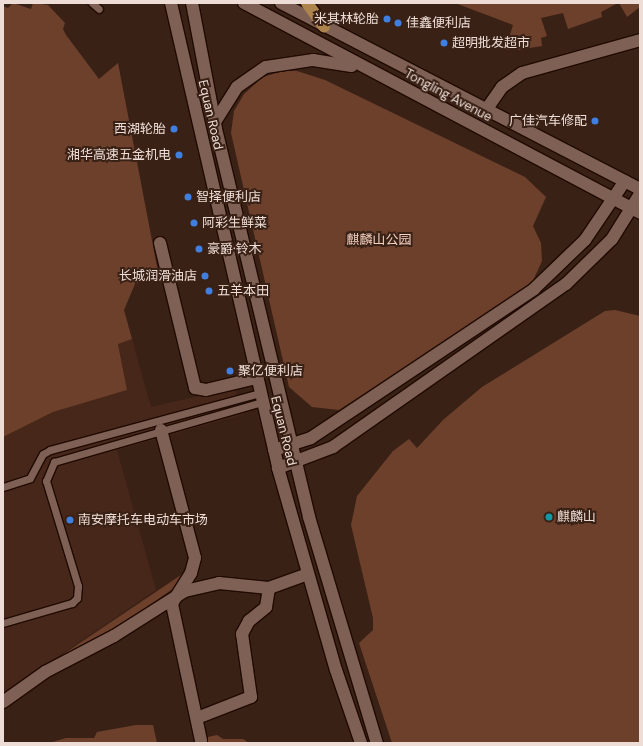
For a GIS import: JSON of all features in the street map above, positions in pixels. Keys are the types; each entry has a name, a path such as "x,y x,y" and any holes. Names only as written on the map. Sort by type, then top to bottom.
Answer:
{"main road":[{"name":"Equan Road","path":"171,3 256,378 278,468 308,574 361,743"},
{"name":"Equan Road","path":"192,3 215,122 329,590 377,743"},
{"name":"Tongling Avenue","path":"244,3 636,211"},
{"name":"Tongling Avenue","path":"281,3 640,189"},
{"path":"307,3 324,26"},
{"path":"486,110 502,87 522,73 640,40"},
{"path":"215,122 237,87 255,71 275,64 313,60 372,72"},
{"path":"274,450 311,438 366,404 534,289 586,240 625,181"},
{"path":"278,468 298,463 333,447 566,284 612,239 636,211 640,194"},
{"path":"160,243 195,388 206,390 256,378"},
{"path":"161,430 195,558 191,573 177,595 173,611 201,741"},
{"path":"3,702 45,672 114,636 177,595 219,584 269,588 308,574"},
{"path":"196,718 251,697 242,634 249,621 266,607 269,588"}],"lane":[{"path":"92,3 99,9"},
{"path":"3,623 72,603 77,598 78,586 46,481 54,462 261,398"},
{"path":"3,487 30,478 43,454 50,450 261,398"}],"shaded area":[{"name":"南安摩托车电动车市场","path":"132,339 151,407 234,388 244,414 117,450 156,590 3,694 3,437 53,412 127,390 118,343"}],"green space":[{"path":"13,3 31,9 33,3 48,5 65,23 63,29 66,35 99,79 118,63 159,277 135,284 124,310 132,339 118,344 127,390 53,412 3,437 3,6 8,8"},
{"path":"455,3 618,3 601,12 602,17 568,29 563,13 541,18 547,36 541,38 542,46 517,50 505,50 513,25"},
{"path":"619,3 640,3 640,7 627,17"},
{"name":"麒麟山公园","path":"283,71 297,71 325,80 525,177 546,197 533,226 541,243 542,261 531,285 339,410 312,407 289,387 231,133 234,111 244,94 263,77"},
{"path":"615,310 640,316 640,743 392,743 359,643 373,630 373,618 351,525 357,496 393,451 409,439 417,448 443,420 482,387 605,311"},
{"path":"184,573 174,588 120,626 56,659"},
{"path":"136,725 153,725 157,743 49,743 66,738 94,738 97,732"},
{"path":"217,735 223,739 243,739 249,743 202,743 203,738"}],"place":[{"name":"米其林轮胎","path":"387,19"},
{"name":"佳鑫便利店","path":"398,23"},
{"name":"超明批发超市","path":"444,43"},
{"name":"广佳汽车修配","path":"595,121"},
{"name":"西湖轮胎","path":"174,129"},
{"name":"湘华高速五金机电","path":"179,155"},
{"name":"智择便利店","path":"188,197"},
{"name":"阿彩生鲜菜","path":"194,223"},
{"name":"豪爵·铃木","path":"199,249"},
{"name":"长城润滑油店","path":"205,276"},
{"name":"五羊本田","path":"209,291"},
{"name":"聚亿便利店","path":"230,371"},
{"name":"麒麟山","path":"549,517"},
{"name":"南安摩托车电动车市场","path":"70,520"}]}
